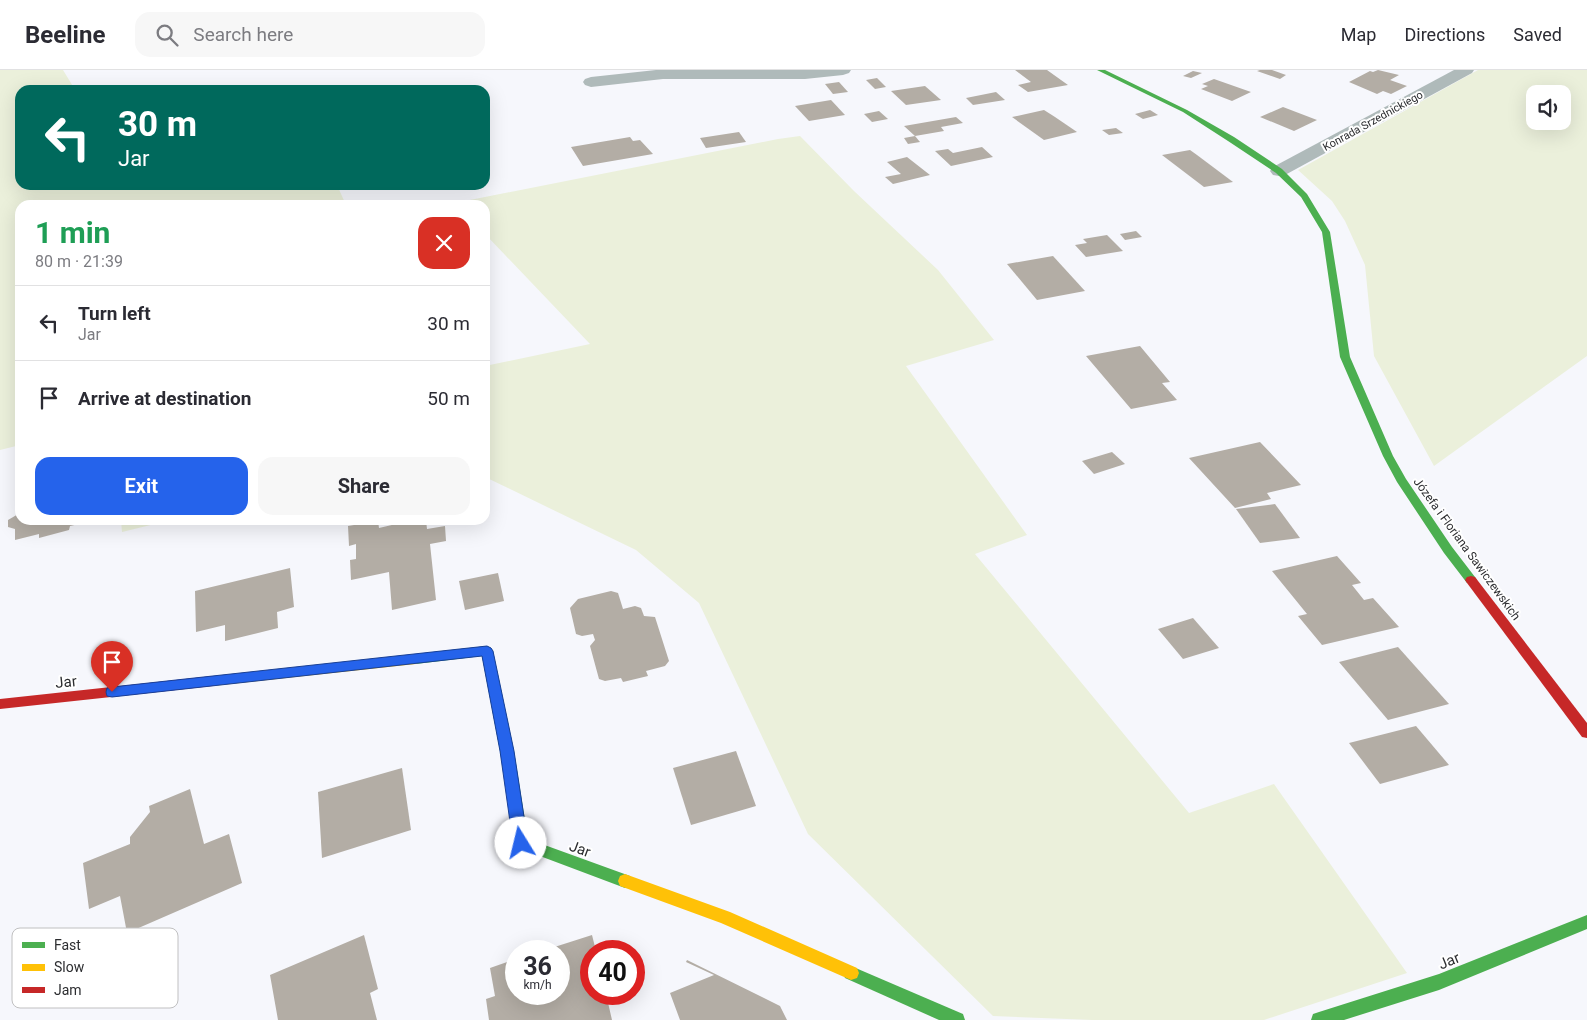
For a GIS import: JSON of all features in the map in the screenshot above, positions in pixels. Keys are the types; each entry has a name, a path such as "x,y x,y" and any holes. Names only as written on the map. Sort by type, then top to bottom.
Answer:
{"street":[{"path":"591,82 663,74 805,74 843,70"},
{"name":"Józefa i Floriana Sawiczewskich","path":"1100,70 1185,111 1231,139 1279,171 1304,196 1326,232 1345,357 1379,439 1392,464 1448,550 1587,733"},
{"name":"Konrada Srzednickiego","path":"1279,171 1466,70"},
{"name":"Jar","path":"0,704 487,651 507,751 521,843 725,917 957,1020"},
{"name":"Jar","path":"1319,1020 1438,982 1587,922"}],"green space":[{"path":"0,70 63,70 72,85 15,85 15,190 339,190 344,200 15,200 15,446 0,450"},
{"path":"1478,70 1587,70 1587,356 1434,466 1374,356 1365,265 1345,221 1332,201 1298,170"},
{"path":"800,136 854,191 938,270 994,340 906,366 1027,535 975,554 1189,813 1274,784 1407,973 1264,1020 1092,1020 993,1016 808,834 699,603 636,550 490,479 490,365 590,344 490,239 490,200 470,200"},
{"path":"121,525 151,525 122,532"}],"building":[{"path":"1015,70 1047,70 1068,85 1028,92 1018,85 1031,82"},
{"path":"1272,70 1286,75 1280,79 1257,71"},
{"path":"1378,70 1399,75 1390,80 1407,86 1391,94 1383,91 1377,94 1349,82 1370,71"},
{"path":"1193,71 1202,73 1191,78 1183,76"},
{"path":"877,78 886,87 875,89 866,80"},
{"path":"1214,79 1251,92 1232,101 1201,89 1208,86 1202,84"},
{"path":"839,82 848,92 833,94 825,84"},
{"path":"925,86 941,100 906,105 891,91"},
{"path":"996,92 1005,100 973,105 966,98"},
{"path":"831,100 845,115 809,121 795,106"},
{"path":"1283,107 1317,120 1294,131 1260,117"},
{"path":"1044,110 1077,132 1044,140 1012,117"},
{"path":"1150,110 1158,115 1143,119 1135,114"},
{"path":"879,111 888,119 872,122 864,114"},
{"path":"956,117 963,123 941,127 944,131 915,136 904,126"},
{"path":"1116,128 1123,133 1109,135 1102,130"},
{"path":"739,132 746,142 706,148 700,138"},
{"path":"915,136 920,142 908,144 904,138"},
{"path":"630,137 633,141 640,140 653,154 583,166 571,147"},
{"path":"982,147 993,157 951,166 935,151 948,149 953,153"},
{"path":"1190,150 1233,182 1204,187 1162,155"},
{"path":"907,157 930,175 893,184 885,177 901,174 887,162"},
{"path":"1136,231 1142,237 1125,240 1120,234"},
{"path":"1107,235 1123,251 1086,257 1075,245 1087,243 1083,239"},
{"path":"1053,256 1085,291 1037,300 1007,264"},
{"path":"1140,346 1170,382 1162,383 1177,400 1131,409 1086,356"},
{"path":"1260,442 1301,485 1267,493 1271,499 1235,508 1189,458"},
{"path":"1112,452 1125,464 1094,474 1082,461"},
{"path":"1275,504 1300,538 1260,543 1236,509"},
{"path":"15,516 15,525 74,525 70,526 69,530 39,538 39,534 15,540 15,529 8,527 8,520"},
{"path":"379,525 379,528 392,525 427,525 427,529 445,526 446,541 430,544 436,600 392,610 389,572 351,580 350,560 356,559 356,544 349,546 348,526"},
{"path":"1337,556 1361,583 1352,585 1364,600 1373,598 1399,627 1322,645 1298,616 1307,614 1272,571"},
{"path":"290,568 294,607 277,612 278,628 225,641 225,625 196,632 195,591"},
{"path":"498,573 504,601 465,610 459,581"},
{"path":"611,591 618,593 623,609 635,606 641,608 644,616 655,617 669,661 665,666 646,671 648,676 623,682 621,678 605,681 599,679 590,646 595,640 593,634 582,636 576,634 570,608 578,599"},
{"path":"1193,618 1219,648 1183,659 1158,629"},
{"path":"1398,647 1449,704 1388,720 1339,662"},
{"path":"1416,726 1449,765 1380,784 1349,743"},
{"path":"736,751 756,806 691,825 673,768"},
{"path":"402,768 411,830 322,858 318,792"},
{"path":"190,789 204,844 229,834 242,883 138,928 126,928 120,896 89,909 83,863 130,844 130,837 150,812 149,806"},
{"path":"364,935 378,989 370,993 377,1020 278,1020 270,975"},
{"path":"592,935 593,940 580,940 580,1005 609,1005 612,1020 489,1020 486,999 495,996 490,968 505,963 505,1005 570,1005 570,942"},
{"path":"687,960 780,1006 787,1020 680,1020 670,993 714,975 686,962"}],"traffic: fast":[{"path":"1100,70 1185,111 1231,139 1279,171 1304,196 1326,232 1345,357 1388,456 1401,480 1448,550 1471,580"},
{"path":"416,659 487,651 507,751 521,843 625,881"},
{"path":"1319,1020 1439,982 1587,922"},
{"path":"851,973 957,1020"}],"traffic: slow":[{"path":"213,681 416,659"},
{"path":"625,881 725,917 851,973"}],"traffic: jam":[{"path":"1471,580 1587,733"},
{"path":"0,704 213,681"}],"route":[{"path":"112,692 487,651 507,751 521,843"}]}
